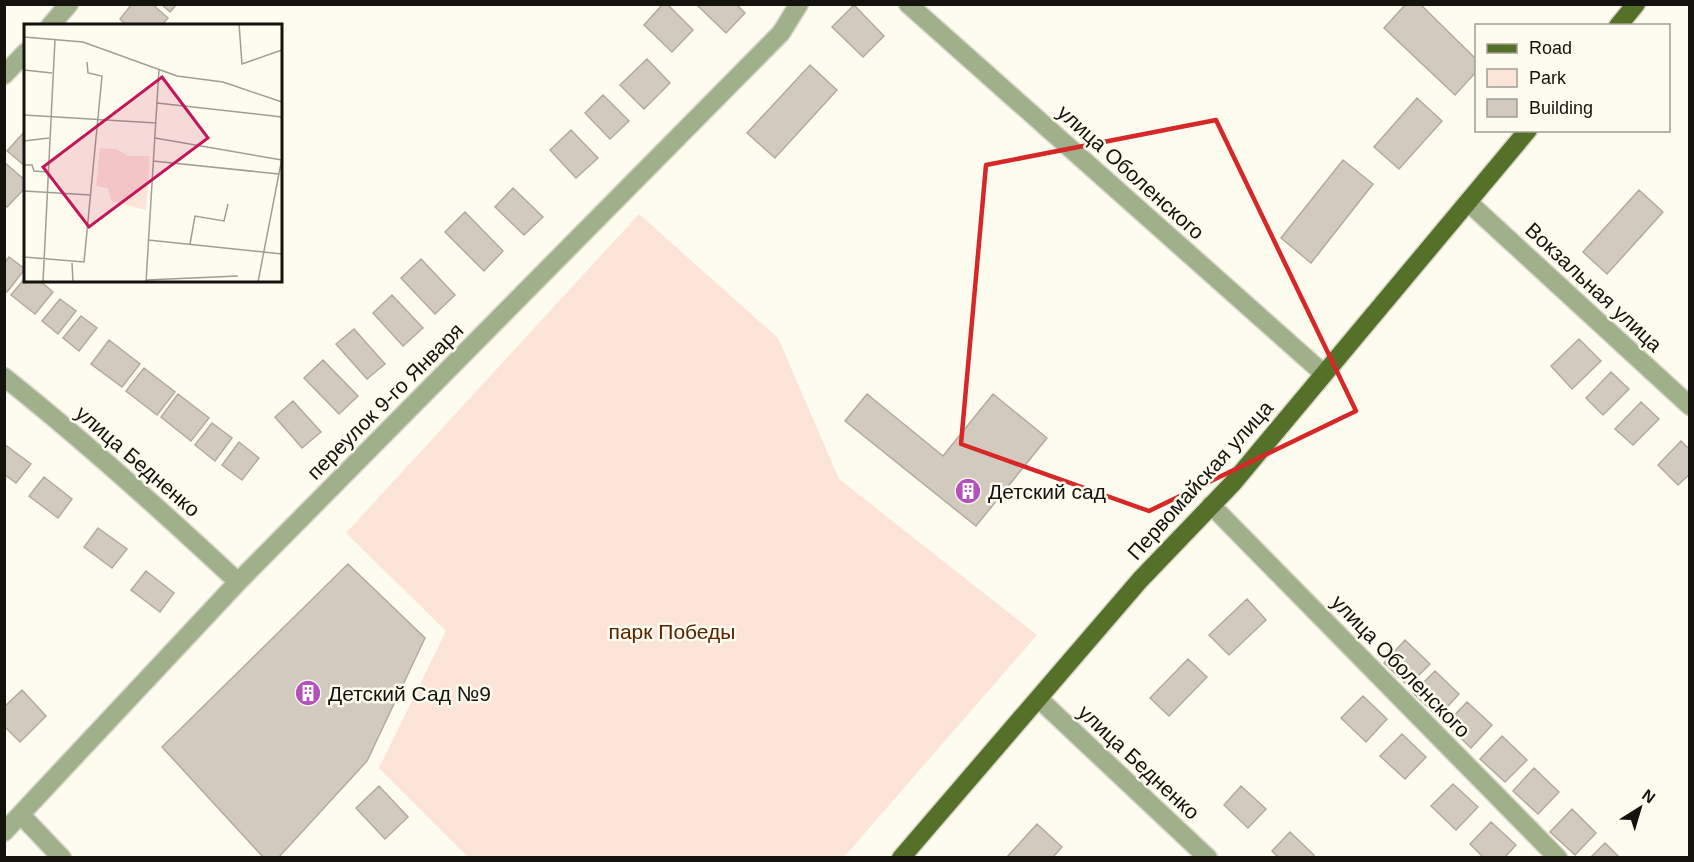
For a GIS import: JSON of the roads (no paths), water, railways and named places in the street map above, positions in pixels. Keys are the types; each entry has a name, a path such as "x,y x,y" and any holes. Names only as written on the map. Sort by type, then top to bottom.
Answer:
{"main road":[{"path":"1620,24 1636,4"},
{"name":"Первомайская улица","path":"901,858 1140,580 1233,483 1526,132"}],"street":[{"path":"52,24 69,4"},
{"name":"переулок 9-го Января","path":"4,832 238,582 781,33 799,4"},
{"name":"улица Оболенского","path":"908,4 1324,374"},
{"path":"4,75 24,54"},
{"name":"Вокзальная улица","path":"1468,202 1689,406"},
{"name":"улица Бедненко","path":"4,377 161,510 238,582"},
{"name":"улица Оболенского","path":"1211,505 1558,858"},
{"name":"улица Бедненко","path":"1039,699 1208,858"},
{"path":"21,815 62,858"}],"place":[{"name":"Детский сад","path":"968,491"},
{"name":"Детский Сад №9","path":"308,693"}],"park label":[{"name":"парк Победы","path":"672,631"}]}
